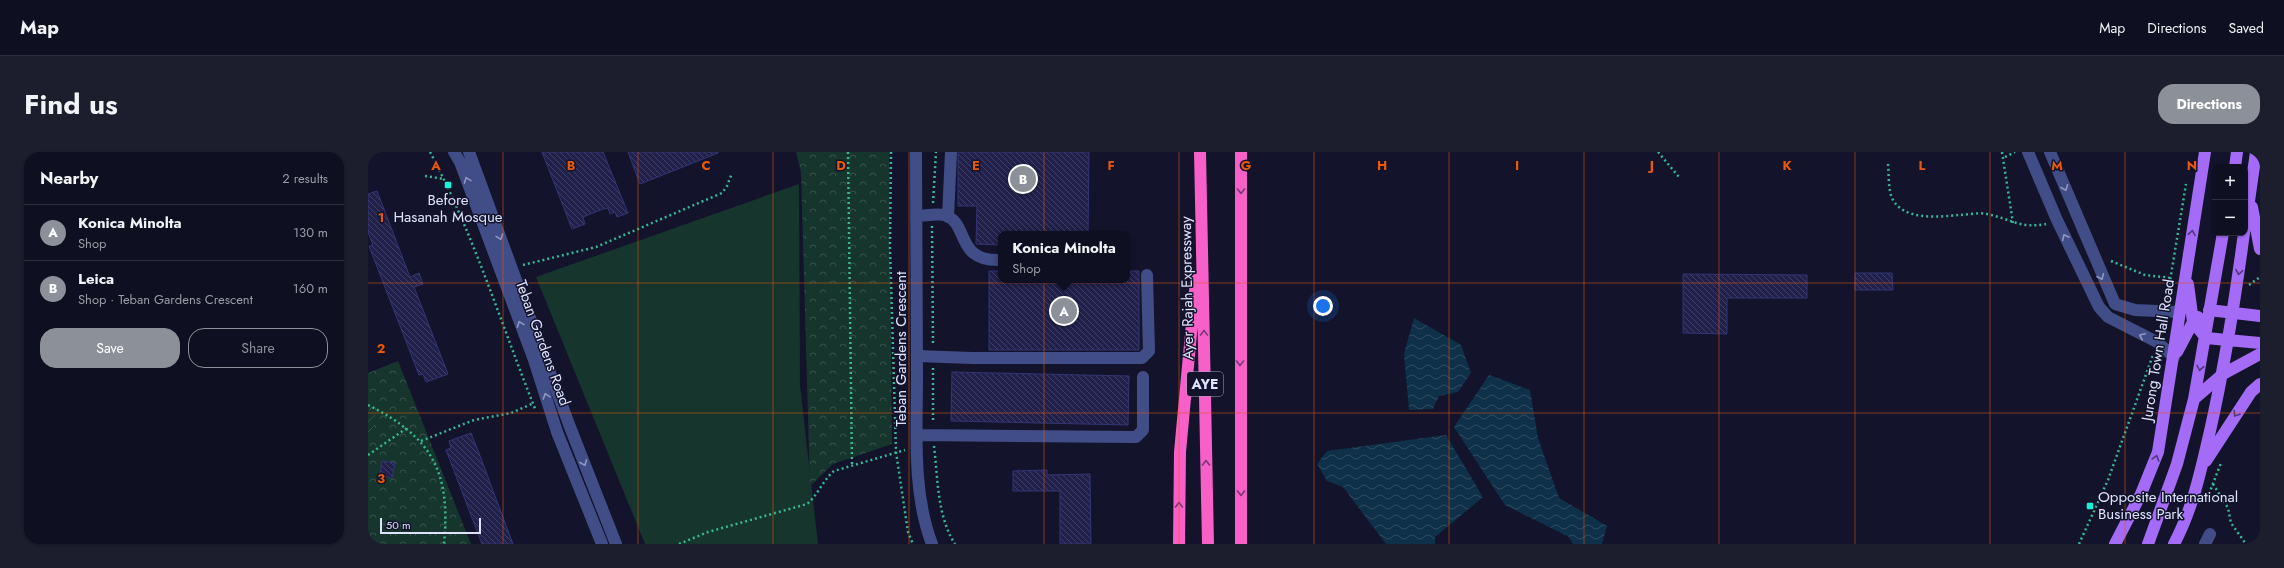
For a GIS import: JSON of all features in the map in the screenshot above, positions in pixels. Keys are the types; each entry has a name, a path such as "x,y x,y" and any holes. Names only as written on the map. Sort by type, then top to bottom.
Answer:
{"highway":[{"name":"Ayer Rajah Expressway","path":"1200,152 1208,544"},
{"name":"AYE","path":"1241,152 1241,544"},
{"path":"1179,544 1180,452 1202,223"}],"main road":[{"name":"Jurong Town Hall Road","path":"2115,544 2141,494 2158,452 2205,152"},
{"path":"2235,164 2237,152"},
{"path":"2248,208 2256,152"},
{"path":"2250,194 2260,249"},
{"path":"2148,544 2177,464 2194,399 2206,338 2209,310 2222,236"},
{"path":"2174,544 2189,512 2202,468 2229,341 2244,236"},
{"path":"2186,271 2193,322 2206,338 2260,343"},
{"path":"2174,357 2193,322 2201,313 2209,310 2232,314 2260,316"},
{"path":"2194,399 2223,374 2260,354"},
{"path":"2202,468 2251,392 2260,384"}],"street":[{"name":"Teban Gardens Road","path":"454,152 460,162 534,360 557,432 602,544"},
{"name":"Teban Gardens Road","path":"470,152 570,427 616,544"},
{"name":"Teban Gardens Crescent","path":"916,152 917,449 921,506 925,526 932,544"},
{"path":"948,217 950,152"},
{"path":"2028,152 2057,220 2099,307 2108,317 2157,342 2174,357"},
{"path":"2050,152 2115,304 2135,310 2180,312"},
{"path":"916,216 944,215 948,217 956,225 972,253 985,260 998,260"},
{"path":"917,356 1142,358 1149,351 1147,275"},
{"path":"917,435 1136,436 1143,430 1143,377"},
{"path":"557,432 570,427"}],"path":[{"path":"430,152 445,179 482,268 533,403"},
{"path":"848,152 852,465"},
{"path":"891,152 890,246 896,452 908,532 913,544"},
{"path":"936,152 932,215 933,435 942,515 949,534 955,544"},
{"path":"1658,152 1679,177"},
{"path":"2002,152 2005,157 2013,223"},
{"path":"2005,157 2015,152"},
{"path":"1888,164 1892,197 1898,206 1908,213 1919,216 1946,216 1986,213 2027,227 2047,224 2057,220"},
{"path":"524,265 596,247 636,232 722,193 728,186 732,173"},
{"path":"425,176 445,179"},
{"path":"2110,261 2146,275 2171,278"},
{"path":"421,441 474,420 511,413 539,401"},
{"path":"368,405 392,417 407,428 421,441 432,457 441,481 447,515 444,544"},
{"path":"368,455 407,428"},
{"path":"679,544 708,532 807,504 812,499 826,477 843,468 896,452 917,449"},
{"path":"2208,496 2223,457"},
{"path":"2213,484 2228,508 2231,523 2246,544"}],"green space":[{"path":"796,152 889,152 892,444 833,464 810,486 801,172"},
{"path":"799,184 800,385 818,544 645,544 536,277"},
{"path":"398,361 471,544 368,544 368,373"},
{"path":"368,413 376,415 372,433 368,432"}],"water":[{"path":"1414,318 1461,345 1471,373 1458,392 1439,396 1433,409 1409,410 1404,354"},
{"path":"1489,375 1530,390 1538,438 1559,498 1607,526 1602,544 1573,544 1569,537 1505,505 1454,427"},
{"path":"1446,435 1483,497 1435,537 1435,544 1386,544 1343,487 1327,481 1317,464 1327,451"}],"building":[{"path":"542,152 603,152 628,213 617,217 615,212 610,214 608,208 603,209 583,217 585,224 572,229"},
{"path":"628,152 718,152 718,153 640,184"},
{"path":"958,152 1089,152 1088,231 998,231 998,245 976,244 977,206 958,206"},
{"path":"377,191 410,277 419,273 423,284 414,287 448,374 426,382 423,374 419,375 369,246 373,245 368,232 368,194"},
{"path":"989,271 998,271 998,283 1130,283 1130,271 1139,271 1139,350 989,350"},
{"path":"1855,273 1892,273 1893,290 1855,290"},
{"path":"1683,274 1807,275 1807,298 1727,298 1727,334 1683,333"},
{"path":"952,372 1129,376 1128,425 951,421"},
{"path":"471,433 513,544 482,544 446,450 451,448 449,441"},
{"path":"382,461 395,463 392,478 380,475"},
{"path":"1047,470 1047,475 1090,474 1091,544 1060,544 1060,491 1013,491 1013,471"}],"place":[{"name":"Leica","path":"1023,179"},
{"name":"Before Hasanah Mosque","path":"448,185"},
{"name":"Konica Minolta","path":"1064,311"},
{"name":"Opposite International Business Park","path":"2090,506"}]}
